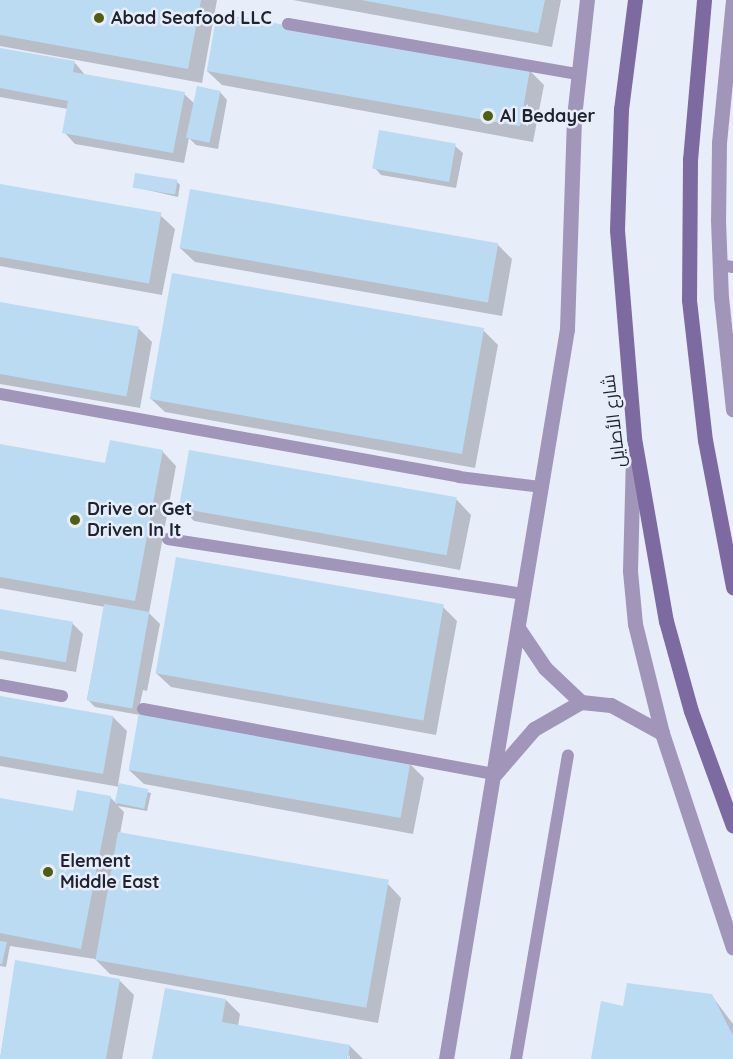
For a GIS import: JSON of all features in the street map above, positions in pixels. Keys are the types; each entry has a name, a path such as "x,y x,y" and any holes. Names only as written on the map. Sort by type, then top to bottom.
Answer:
{"main road":[{"name":"شارع الأصايل","path":"635,0 621,109 617,230 634,438 666,621 691,711 733,826"},
{"path":"704,0 690,159 689,300 705,440 733,587"}],"street":[{"path":"446,1059 542,487 567,319 578,74 587,0"},
{"path":"733,0 719,143 733,409"},
{"path":"634,438 632,597 662,733 733,948"},
{"path":"518,628 545,669 581,702"},
{"path":"495,774 534,729 581,702 611,705 662,733"}],"lane":[{"path":"288,24 578,74"},
{"path":"0,394 459,477 542,487"},
{"path":"168,539 524,594"},
{"path":"0,685 62,696"},
{"path":"143,709 495,774"},
{"path":"516,1059 568,755"}],"building":[{"name":"Abad Seafood LLC","path":"0,0 201,0 188,69 0,35"},
{"path":"361,0 545,0 538,33"},
{"path":"217,13 530,68 520,126 207,71"},
{"path":"0,48 75,61 73,72 185,92 173,153 62,133 68,101 0,88"},
{"path":"197,86 220,91 209,143 186,138"},
{"path":"379,130 456,144 449,182 372,168"},
{"path":"135,173 177,180 175,195 133,188"},
{"path":"0,184 162,212 149,283 0,257"},
{"path":"190,189 498,243 488,302 180,248"},
{"path":"172,273 484,328 462,454 150,399"},
{"path":"0,302 139,326 127,396 0,374"},
{"name":"Drive or Get Driven In It","path":"110,440 163,450 135,601 0,577 0,444 105,463"},
{"path":"189,450 457,497 447,555 179,508"},
{"path":"176,557 444,604 423,720 156,673"},
{"path":"104,604 149,612 132,708 87,701"},
{"path":"0,609 73,622 66,662 0,651"},
{"path":"0,696 113,716 103,774 0,756"},
{"path":"139,712 411,760 401,818 129,770"},
{"path":"119,783 148,789 144,809 115,803"},
{"name":"Element Middle East","path":"77,790 111,796 81,949 0,933 0,798 73,811"},
{"path":"118,832 389,880 366,1008 95,960"},
{"path":"0,941 7,942 2,964 0,964"},
{"path":"15,960 120,979 106,1059 0,1059"},
{"path":"627,983 712,994 733,1036 733,1059 591,1059 601,1001 623,1006"},
{"path":"165,988 226,999 222,1022 350,1045 348,1059 152,1059"}],"place":[{"name":"Abad Seafood LLC","path":"99,18"},
{"name":"Al Bedayer","path":"488,116"},
{"name":"Drive or Get Driven In It","path":"75,520"},
{"name":"Element Middle East","path":"48,872"}]}
